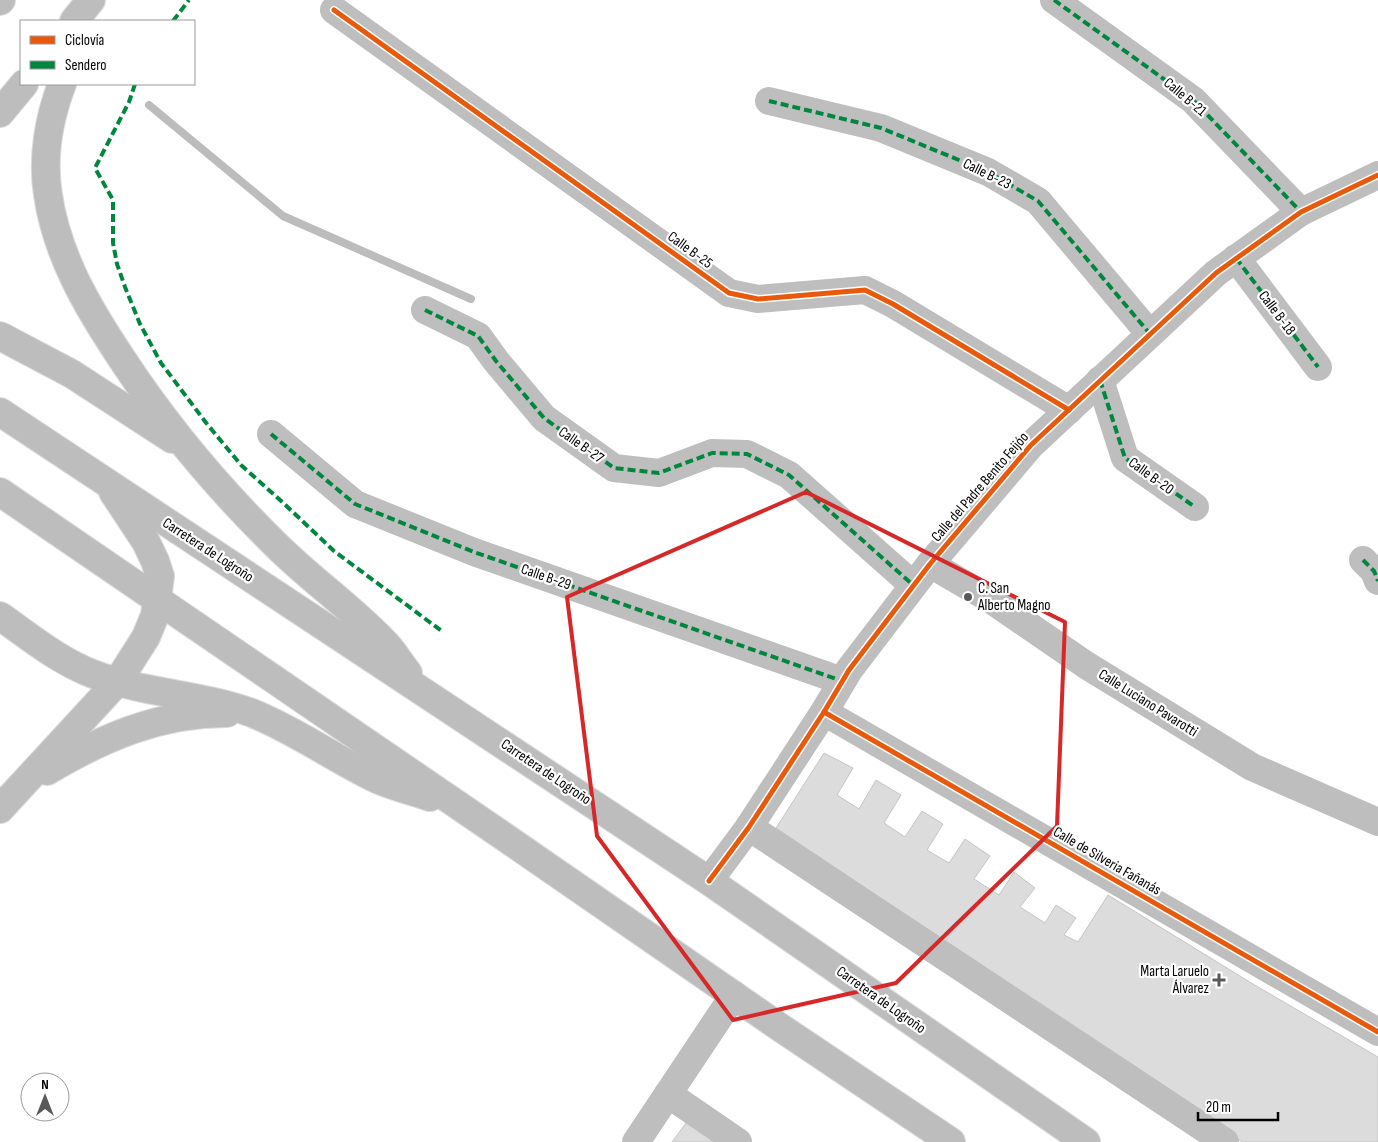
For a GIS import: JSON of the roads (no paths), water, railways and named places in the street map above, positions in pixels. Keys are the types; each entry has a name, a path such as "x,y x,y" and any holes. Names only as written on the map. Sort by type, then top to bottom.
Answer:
{"highway":[{"path":"75,20 91,0"},
{"path":"96,20 107,0"},
{"path":"0,113 23,85"},
{"path":"62,85 55,102 49,129 46,160 47,193 61,249 80,291 104,332 141,388 190,451 240,509 277,546 383,640 420,688"},
{"path":"0,336 72,374 190,451"},
{"name":"Carretera de Logroño","path":"0,412 420,688 709,881 1086,1142"},
{"path":"0,809 118,681 146,637 155,615 160,576 155,561 146,542 109,485"},
{"path":"0,492 947,1140"},
{"path":"0,616 65,661 94,674 118,681 194,696 252,714 310,741 380,780 464,809"},
{"path":"24,785 76,754 106,739 138,727 165,719 194,715 252,714"}],"street":[{"name":"Calle B-21","path":"1054,0 1193,100 1301,212"},
{"name":"Calle B-25","path":"334,10 728,293 758,299 865,290 893,304 1068,410"},
{"name":"Calle B-23","path":"769,101 839,120 880,128 988,172 1038,201 1150,334"},
{"name":"Calle del Padre Benito Feijóo","path":"709,881 749,827 849,670 930,564 1031,445 1150,334 1236,258 1301,212 1378,175"},
{"name":"Calle B-18","path":"1236,258 1318,368"},
{"name":"Calle B-27","path":"425,310 478,336 496,361 544,418 614,468 659,473 712,453 747,454 789,475 913,586"},
{"name":"Calle B-20","path":"1100,380 1125,458 1195,507"},
{"name":"Calle B-29","path":"271,434 355,504 474,552 842,681"},
{"name":"Calle Luciano Pavarotti","path":"930,564 990,599 1086,665 1252,767 1378,822"},
{"name":"Calle de Silveria Fañanás","path":"824,712 1378,1032"},
{"path":"749,827 1225,1142"},
{"path":"636,1142 734,996"},
{"path":"668,1094 738,1142"}],"waterway":[{"path":"149,105 283,216 471,299"}],"place":[{"name":"C. San Alberto Magno","path":"968,597"},
{"name":"Marta Laruelo Álvarez","path":"1219,980"}]}
